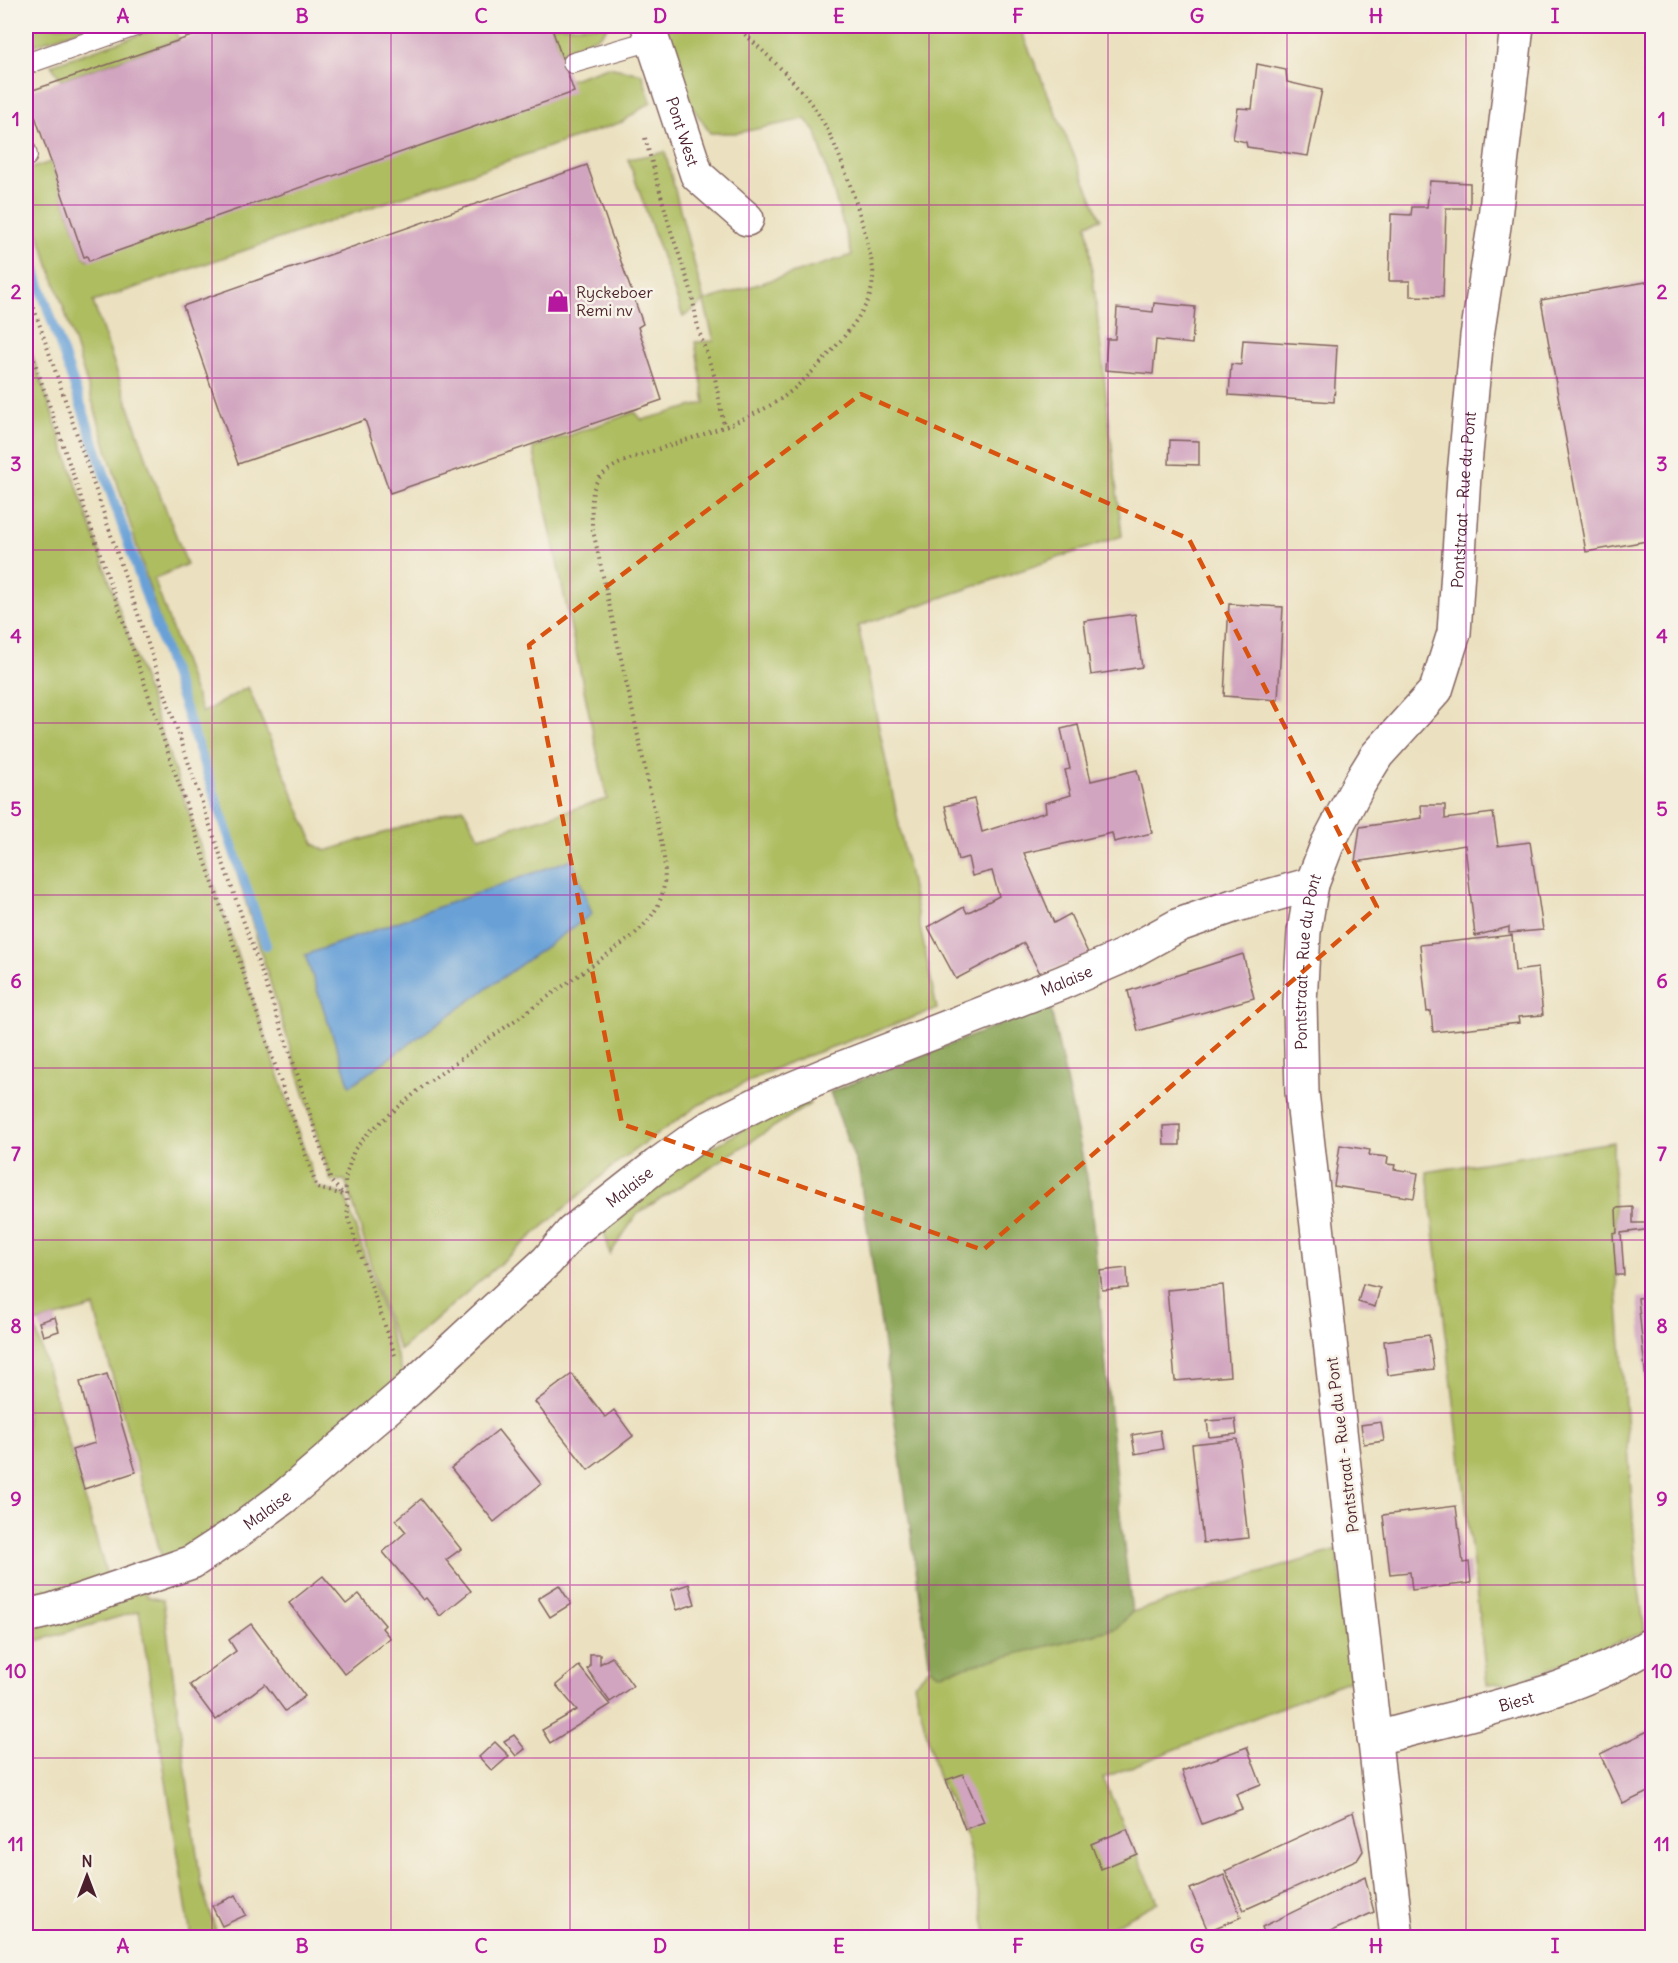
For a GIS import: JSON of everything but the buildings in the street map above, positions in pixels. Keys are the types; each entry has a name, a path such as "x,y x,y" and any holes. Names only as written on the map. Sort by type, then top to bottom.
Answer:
{"street":[{"name":"Pontstraat - Rue du Pont","path":"1397,1938 1302,1092 1300,1002 1304,933 1312,884 1327,845 1353,792 1377,755 1436,690 1454,633 1464,475 1476,348 1494,226 1517,26"},
{"name":"Pont West","path":"650,33 698,175 747,219"},
{"name":"Malaise","path":"26,1616 52,1610 192,1562 234,1535 283,1498 408,1390 547,1261 572,1232 657,1165 707,1130 765,1100 837,1070 1071,979 1119,958 1179,926 1233,906 1312,884"},
{"name":"Biest","path":"1374,1739 1517,1700 1584,1678 1653,1644"}],"lane":[{"path":"26,64 135,26"},
{"path":"573,63 650,33"}],"path":[{"path":"408,1390 348,1218 345,1179 354,1150 369,1132 403,1102 496,1032 629,939 646,925 659,908 664,880 663,850 592,526 594,486 600,477 611,469 723,426 782,398 812,371 847,333 869,299 873,271 840,160 819,116 790,78 736,26"},
{"path":"643,128 671,231 691,291 698,328 715,378 723,426"},
{"path":"26,285 208,823 297,1073 331,1181 345,1195"},
{"path":"26,337 317,1188 345,1195"}],"highlighted area":[{"path":"861,394 1189,539 1377,907 983,1250 622,1124 529,645"}],"green space":[{"path":"26,26 90,26 26,48"},
{"path":"165,26 173,26 179,40 61,80 51,65"},
{"path":"551,26 608,26 601,35 560,53"},
{"path":"659,26 1019,26 1101,219 1087,224 1122,536 858,626 937,1009 785,1064 699,1105 619,1161 400,1350 377,1287 345,1180 331,1181 65,312 26,197 26,170 51,162 84,257 89,260 569,80 608,67 642,74 651,102 622,122 93,302 151,471 187,564 154,579 202,713 248,687 314,844 326,851 463,808 479,837 607,799 533,448 635,412 642,420 705,403 695,342 714,341 704,302 683,317 628,159 665,152 704,301 852,255 816,132 805,119 737,133 710,133 678,86"},
{"path":"26,337 317,1187 345,1195 408,1390 192,1562 162,1559 94,1307 34,1323 108,1580 26,1595"},
{"path":"1050,1005 1090,1192 1117,1489 1132,1612 1117,1628 938,1674 930,1667 859,1171 830,1092"},
{"path":"805,1094 810,1104 638,1213 610,1254 603,1227 635,1192"},
{"path":"1613,1142 1616,1275 1637,1576 1645,1632 1515,1682 1487,1684 1427,1172"},
{"path":"1337,1550 1355,1678 1103,1778 1158,1902 1092,1937 987,1937 965,1830 937,1775 914,1684 930,1667 938,1673 1117,1628 1132,1612"},
{"path":"141,1589 148,1597 163,1600 201,1884 217,1934 224,1937 191,1937 139,1611 26,1644 26,1624"}],"water":[{"path":"572,859 592,914 350,1086 305,955"}],"waterway":[{"path":"26,245 266,945"}],"place":[{"name":"Ryckeboer Remi nv","path":"558,301"}]}
